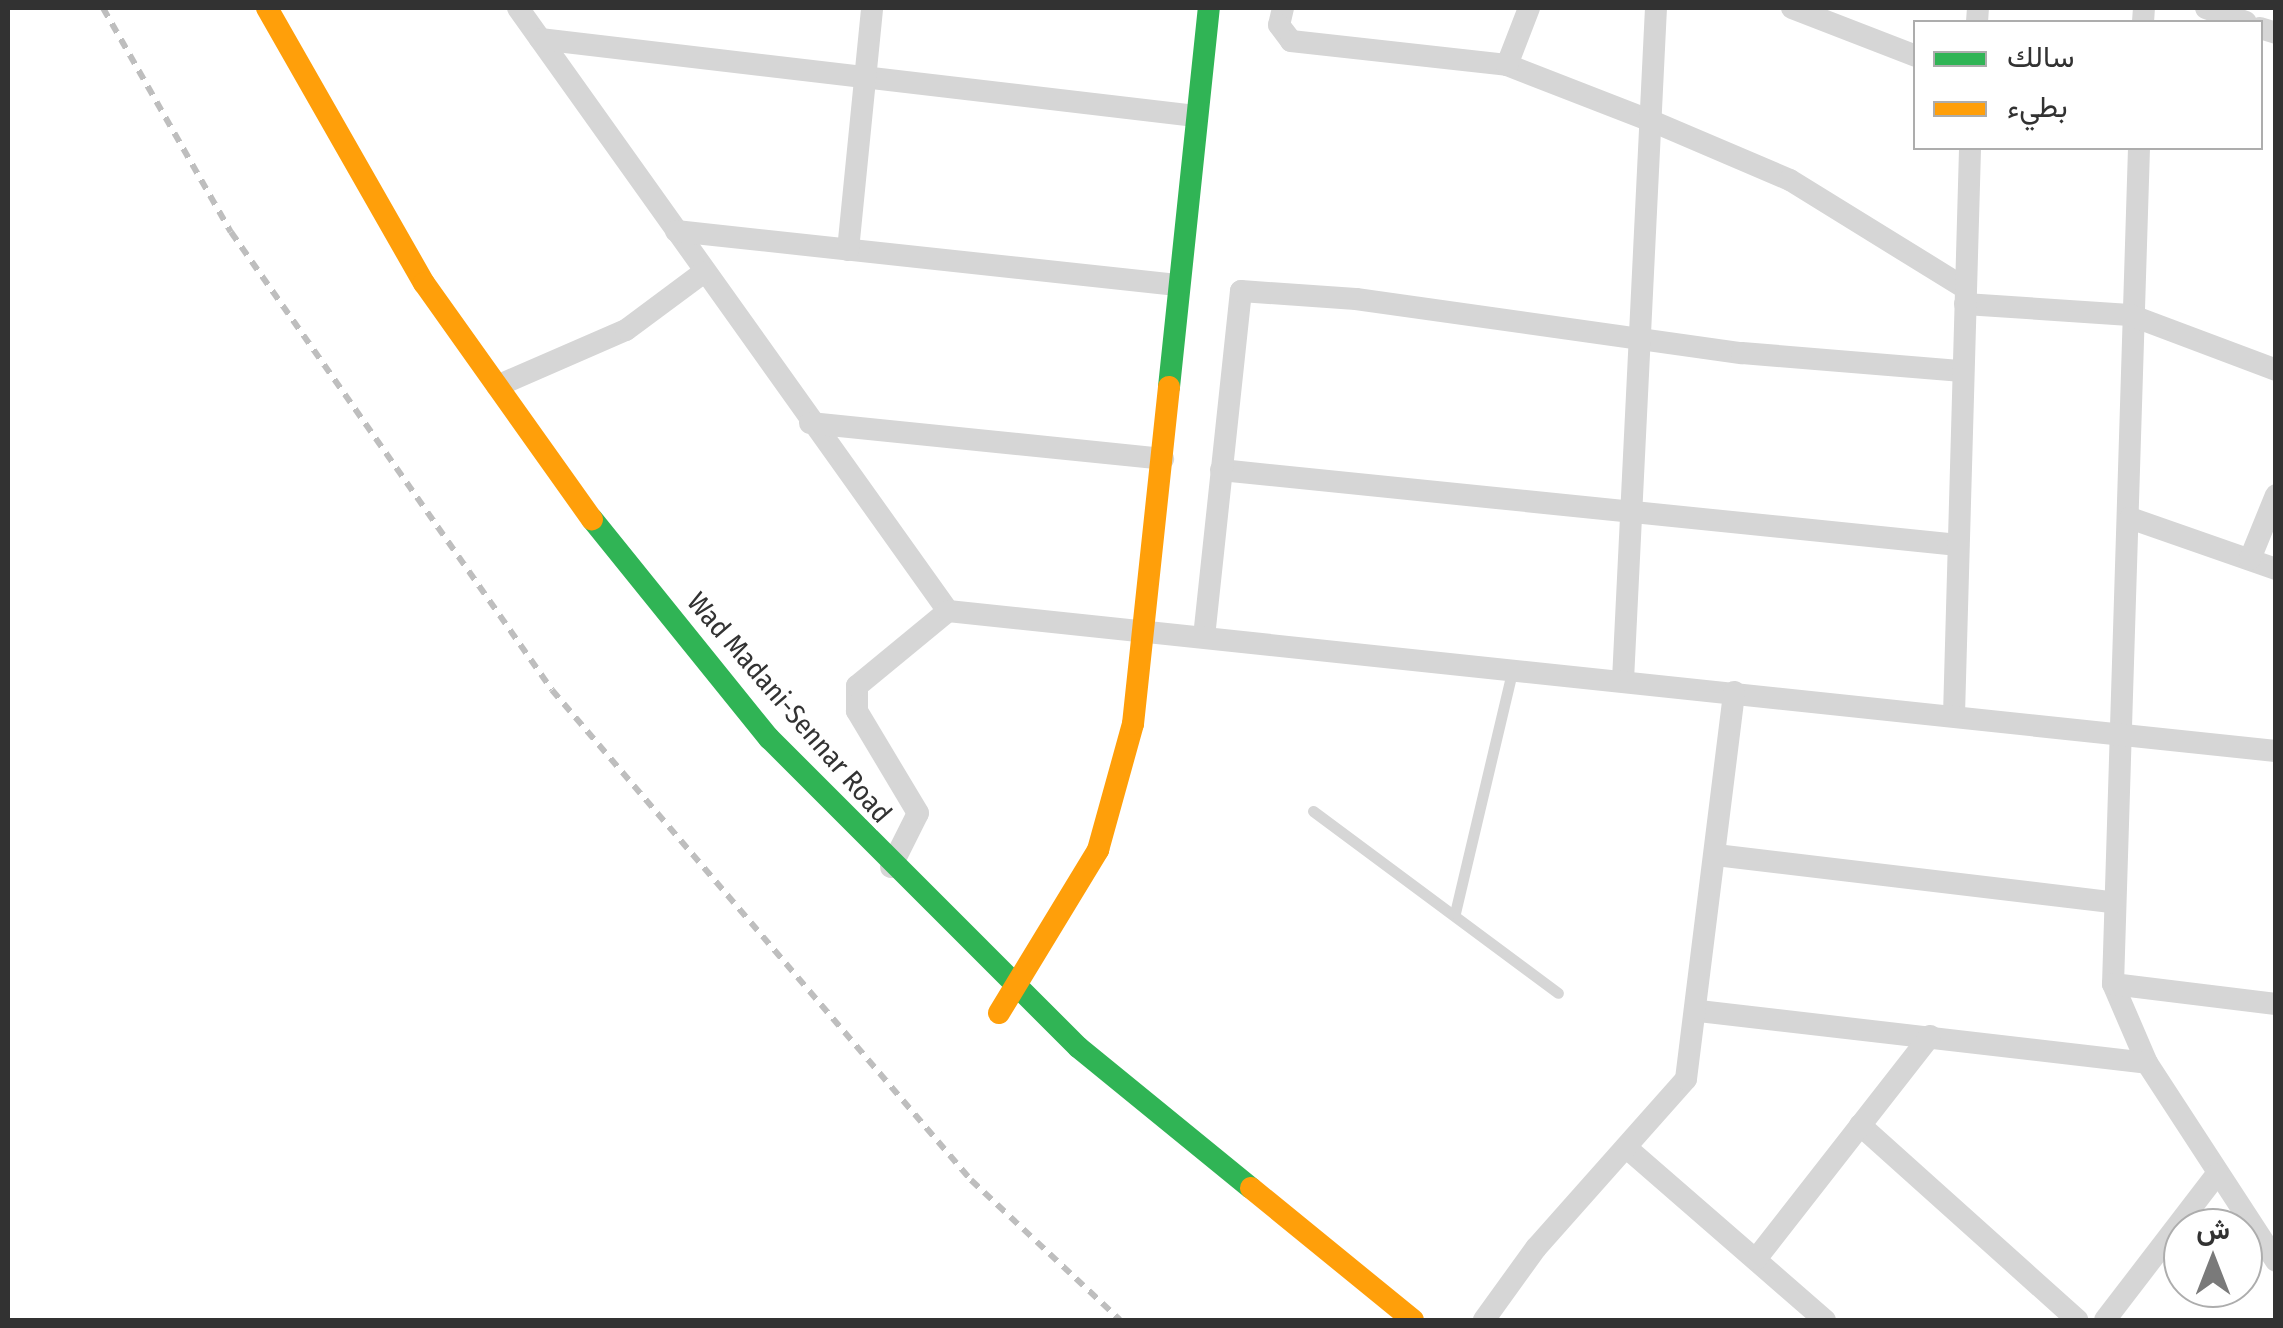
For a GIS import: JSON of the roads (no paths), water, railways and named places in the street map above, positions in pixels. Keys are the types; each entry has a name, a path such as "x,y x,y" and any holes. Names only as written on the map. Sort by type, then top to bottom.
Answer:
{"main road":[{"path":"238,8 444,357"},
{"name":"Wad Madani-Sennar Road","path":"266,8 424,283 709,668 890,866 1015,990 1413,1320"},
{"path":"999,1012 1074,898 1112,812 1146,630 1194,116 1209,8"},
{"path":"544,497 613,587"},
{"path":"715,714 773,780"},
{"path":"974,988 1024,1036"},
{"path":"1248,1220 1372,1320"}],"street":[{"path":"518,8 810,423 948,610"},
{"path":"848,250 872,8"},
{"path":"1282,8 1279,25 1292,41 1508,64 1654,122 1790,180 1965,296 2130,315 2276,370"},
{"path":"1508,64 1528,8"},
{"path":"1623,680 1654,122 1656,8"},
{"path":"1792,8 1913,55"},
{"path":"2206,8 2240,20"},
{"path":"540,39 1194,116"},
{"path":"1954,716 1970,150"},
{"path":"2138,150 2130,315 2126,734 2113,902 2113,984 2146,1063 2276,1262"},
{"path":"676,231 1177,285"},
{"path":"497,386 626,330 704,272"},
{"path":"1204,637 1241,291 1356,298 1640,340 1962,371"},
{"path":"810,423 1163,459"},
{"path":"1221,470 1633,515 1958,545"},
{"path":"2250,559 2276,495"},
{"path":"2130,518 2276,569"},
{"path":"890,866 918,813 857,711 857,686 948,610 2276,750"},
{"path":"1484,1320 1536,1248 1628,1149 1686,1078 1699,1011 1734,692"},
{"path":"1716,855 2113,902"},
{"path":"2113,984 2276,1004"},
{"path":"1699,1011 2146,1063"},
{"path":"1756,1259 1930,1036"},
{"path":"1860,1126 2077,1320"},
{"path":"1628,1149 1826,1320"},
{"path":"2106,1320 2217,1174"}],"lane":[{"path":"1455,913 1512,672"},
{"path":"1313,811 1558,993"}],"railway":[{"path":"103,8 231,232 552,690 971,1180 1120,1320"}]}
